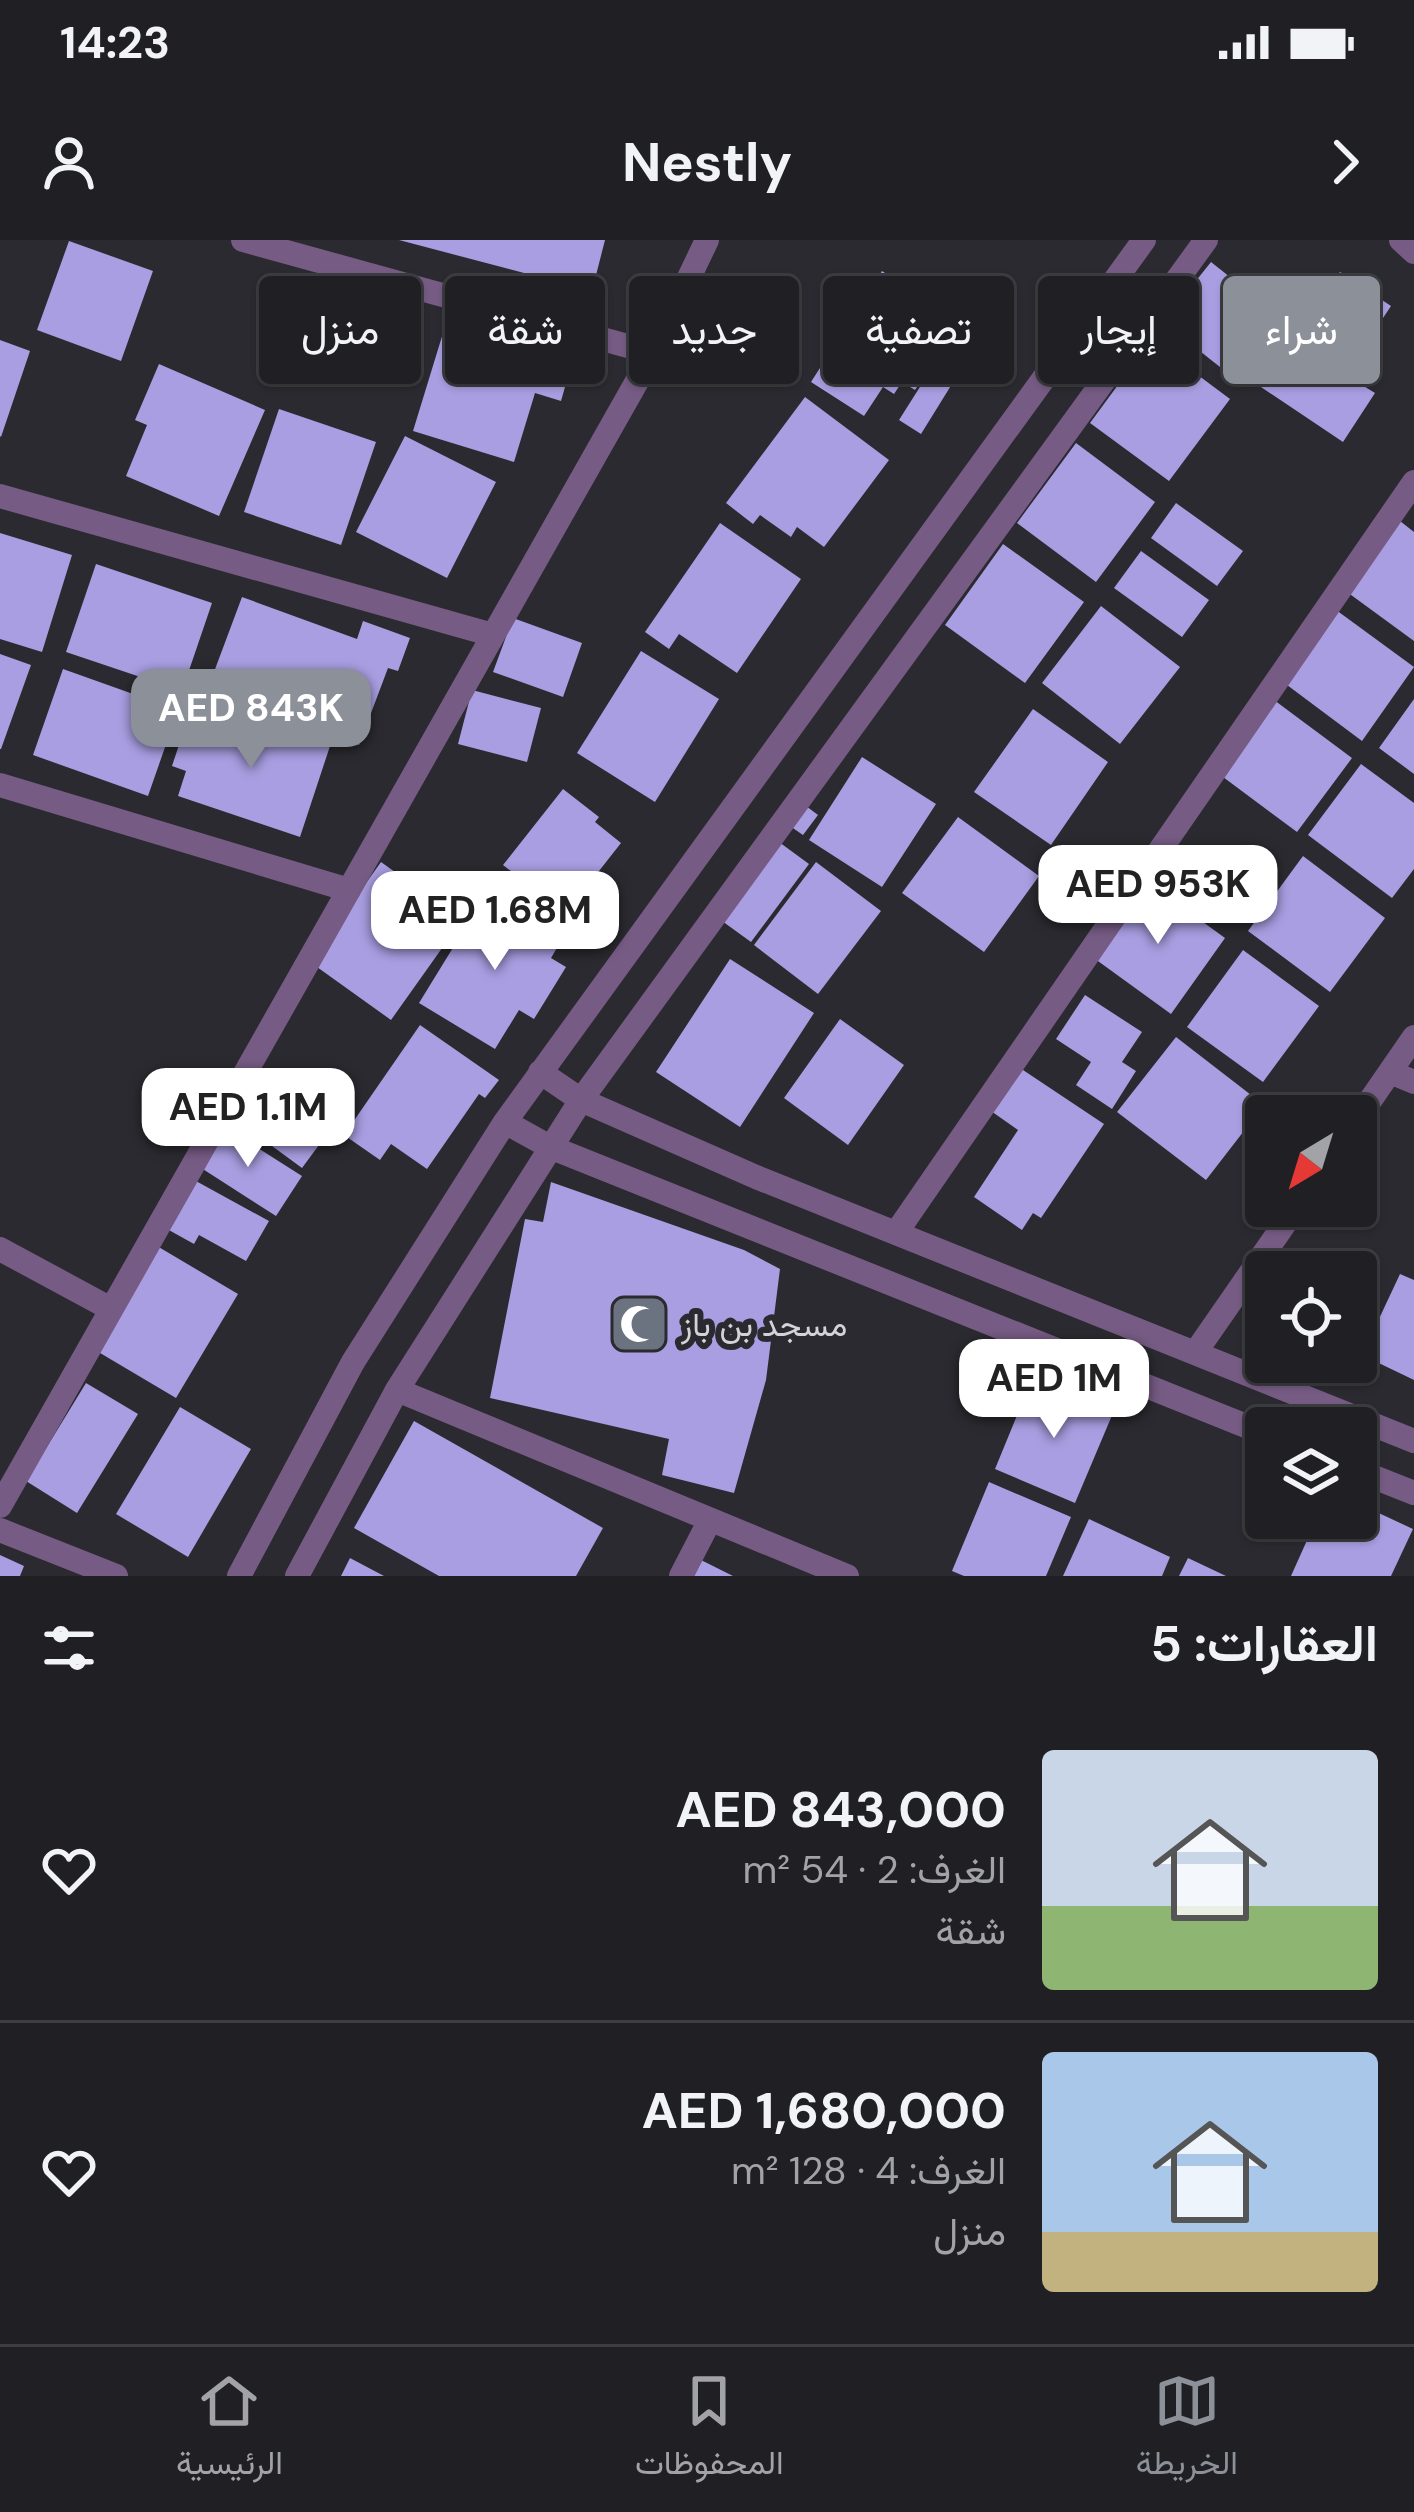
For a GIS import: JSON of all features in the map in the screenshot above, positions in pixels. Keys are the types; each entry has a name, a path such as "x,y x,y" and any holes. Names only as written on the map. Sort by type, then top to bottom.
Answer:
{"street":[{"path":"243,240 629,346"},
{"path":"690,276 707,240"},
{"path":"239,1576 353,1362 505,1122 1144,240"},
{"path":"297,1576 397,1390 581,1100 1206,240"},
{"path":"1401,240 1414,252"},
{"path":"0,1506 635,384"},
{"path":"896,1232 1414,482"},
{"path":"0,496 493,635"},
{"path":"0,785 349,890"},
{"path":"1374,1095 1414,1037"},
{"path":"540,1072 581,1100 1414,1442"},
{"path":"1390,1072 1414,1082"},
{"path":"505,1122 550,1148 1245,1426"},
{"path":"1195,1353 1282,1227"},
{"path":"0,1249 111,1310"},
{"path":"397,1390 847,1576"},
{"path":"1377,1478 1414,1493"},
{"path":"681,1576 710,1520"},
{"path":"0,1530 116,1576"}],"building":[{"path":"399,240 605,240 596,276 535,276"},
{"path":"69,241 153,271 121,361 37,330"},
{"path":"1211,262 1229,276 1223,276 1223,369 1199,350 1199,277"},
{"path":"1380,299 1391,306 1380,322"},
{"path":"445,327 445,384 566,384 561,401 535,393 514,462 413,431"},
{"path":"0,340 30,351 1,437 0,436"},
{"path":"823,363 823,384 901,384 894,394 883,387 864,416 811,382"},
{"path":"159,364 265,410 219,516 126,476 147,425 135,420"},
{"path":"1199,376 1230,399 1169,481 1090,423 1119,384 1199,384"},
{"path":"922,384 952,384 921,434 899,420"},
{"path":"1256,384 1363,384 1375,393 1343,442"},
{"path":"805,397 889,460 824,547 797,527 791,537 760,515 753,524 726,503"},
{"path":"279,409 376,442 341,545 244,512"},
{"path":"405,436 496,482 447,578 356,532"},
{"path":"1076,443 1155,502 1096,582 1017,523"},
{"path":"1176,503 1243,551 1217,586 1151,538"},
{"path":"1400,521 1414,532 1414,641 1347,592"},
{"path":"720,523 801,579 737,673 679,634 669,649 645,632"},
{"path":"0,533 72,555 42,652 0,639"},
{"path":"1003,544 1084,602 1025,683 945,625"},
{"path":"1141,551 1209,600 1182,637 1114,588"},
{"path":"96,564 212,603 182,691 66,652"},
{"path":"242,597 357,639 363,621 410,638 398,671 388,668 359,745 208,688"},
{"path":"1101,606 1180,667 1120,744 1042,683"},
{"path":"1332,607 1414,667 1362,741 1279,679"},
{"path":"513,618 582,643 563,697 493,672"},
{"path":"641,651 719,699 655,802 577,753"},
{"path":"0,654 31,665 1,749 0,749"},
{"path":"63,669 178,710 148,796 33,755"},
{"path":"472,690 541,708 527,762 458,744"},
{"path":"1414,699 1414,774 1379,748"},
{"path":"1274,700 1352,758 1297,832 1219,774"},
{"path":"213,707 330,746 300,837 178,796 186,771 172,766 184,730 203,736"},
{"path":"1033,709 1108,762 1051,845 974,792"},
{"path":"862,757 936,804 882,887 809,840"},
{"path":"1361,764 1414,803 1414,869 1392,898 1308,835"},
{"path":"563,789 599,817 595,822 621,843 577,899 562,888 551,902 503,865"},
{"path":"802,803 818,815 803,835 787,824"},
{"path":"958,817 1039,876 984,952 902,893"},
{"path":"779,842 809,864 751,942 722,921"},
{"path":"1303,856 1385,918 1330,992 1248,931"},
{"path":"381,862 462,920 391,1020 310,962"},
{"path":"816,862 881,911 818,994 754,945"},
{"path":"1145,880 1225,938 1171,1014 1091,956"},
{"path":"486,894 561,941 551,958 566,967 534,1019 519,1010 495,1049 419,1003"},
{"path":"1243,950 1319,1006 1263,1082 1187,1027"},
{"path":"730,959 814,1013 740,1127 656,1072"},
{"path":"1085,995 1142,1032 1122,1062 1136,1071 1112,1109 1076,1085 1091,1062 1056,1039"},
{"path":"840,1019 904,1065 848,1145 784,1098"},
{"path":"420,1025 499,1080 485,1098 479,1094 427,1169 391,1144 380,1160 344,1135"},
{"path":"1176,1037 1251,1095 1245,1095 1245,1130 1206,1180 1117,1112"},
{"path":"1020,1068 1104,1124 1041,1218 1033,1213 1022,1230 974,1197 1018,1130 991,1111"},
{"path":"255,1073 330,1130 302,1168 226,1112"},
{"path":"220,1124 302,1176 276,1216 195,1164"},
{"path":"185,1175 269,1221 246,1261 199,1235 194,1244 158,1224"},
{"name":"مسجد بن باز","path":"551,1182 744,1250 780,1269 766,1380 734,1493 662,1475 669,1439 490,1398 525,1219 543,1222"},
{"path":"157,1246 238,1294 176,1398 95,1350"},
{"path":"1400,1274 1414,1280 1414,1380 1377,1362 1377,1323"},
{"path":"1032,1379 1113,1413 1075,1503 995,1469"},
{"path":"86,1383 138,1414 77,1513 26,1481"},
{"path":"180,1407 251,1449 188,1557 116,1514"},
{"path":"414,1421 603,1528 576,1576 439,1576 354,1528"},
{"path":"989,1482 1071,1517 1046,1576 964,1576 952,1571"},
{"path":"1377,1512 1413,1529 1391,1576 1291,1576 1308,1539 1377,1539"},
{"path":"1089,1519 1170,1557 1162,1576 1063,1576"},
{"path":"0,1555 24,1566 20,1576 0,1576"},
{"path":"350,1558 384,1576 341,1576"},
{"path":"697,1558 733,1576 688,1576"},
{"path":"1188,1558 1226,1576 1179,1576"}],"place":[{"name":"مسجد بن باز","path":"639,1324"}]}
